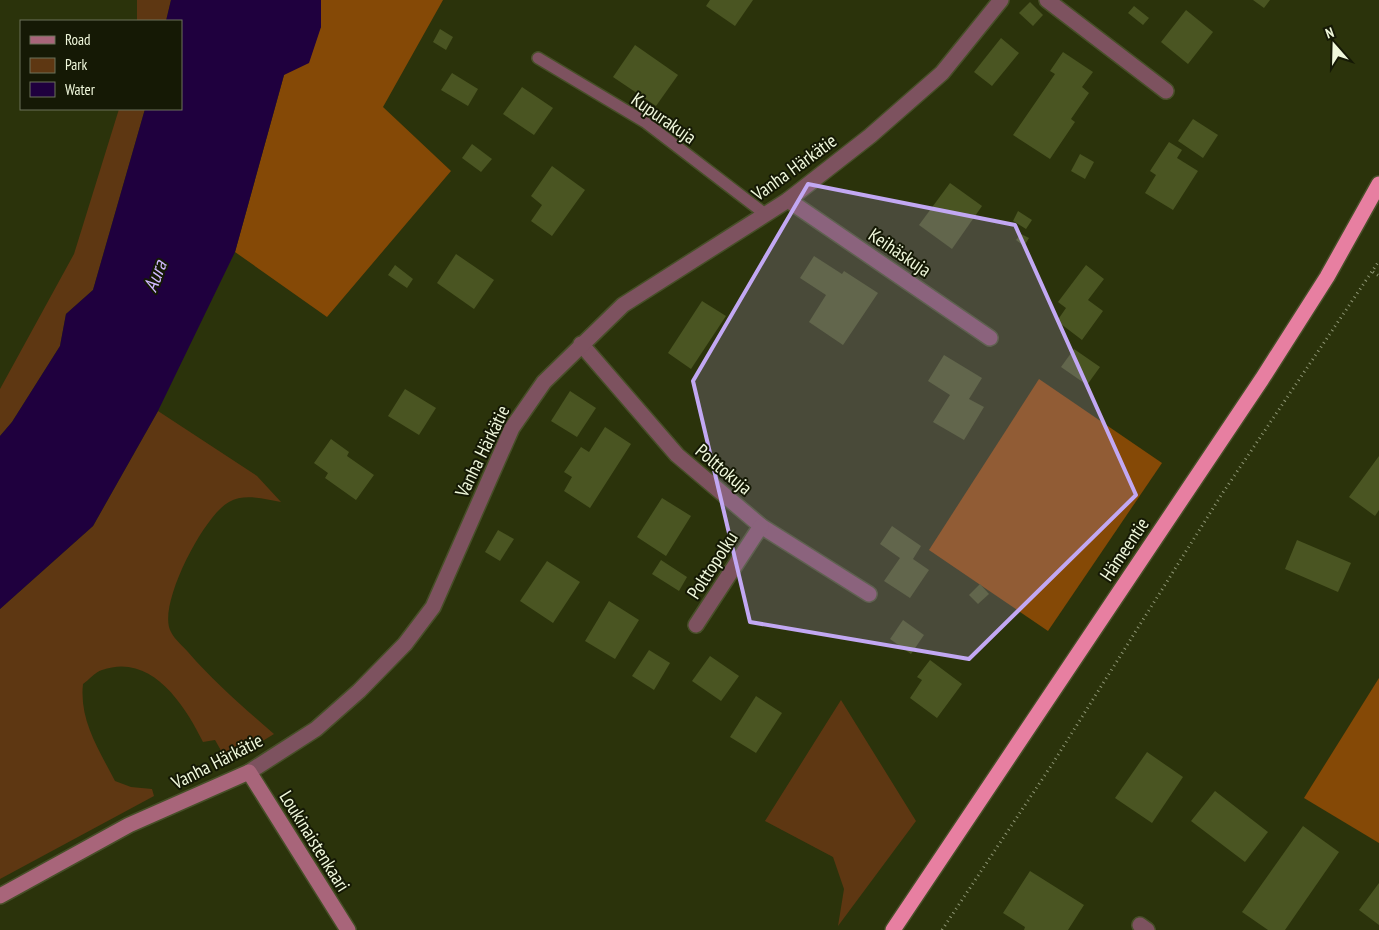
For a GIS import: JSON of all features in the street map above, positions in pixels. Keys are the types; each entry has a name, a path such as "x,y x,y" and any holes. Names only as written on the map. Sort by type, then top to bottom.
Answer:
{"highway":[{"name":"Hämeentie","path":"893,930 1262,379 1327,277 1379,184"}],"street":[{"name":"Vanha Härkätie","path":"0,896 129,825 248,772 316,729 359,691 405,644 433,607 512,428 544,382 623,305 788,200 870,136 942,73 1001,0"},
{"path":"1047,0 1166,91"},
{"name":"Keihäskuja","path":"788,200 990,338"},
{"name":"Polttokuja","path":"581,344 677,455 761,526 869,594"},
{"name":"Polttopolku","path":"696,625 761,526"},
{"name":"Loukinaistenkaari","path":"248,772 348,930"}],"lane":[{"name":"Kupurakuja","path":"538,58 645,122 765,214"}],"path":[{"path":"942,930 1053,763 1222,494 1373,272 1379,260"},
{"path":"1373,272 1379,276"}],"highlighted area":[{"path":"808,184 1015,225 1136,495 969,659 750,622 693,381"}],"green space":[{"path":"137,0 171,0 166,20 137,20"},
{"path":"119,110 145,110 93,290 66,314 60,346 12,422 0,436 0,389 74,254"},
{"path":"158,411 257,476 281,502 248,497 235,499 219,510 207,524 185,562 170,603 168,620 173,635 208,674 274,734 235,758 223,754 215,740 203,742 187,713 176,698 151,675 136,668 120,666 99,671 83,684 84,710 97,746 115,781 131,787 152,789 154,796 0,879 0,609 93,526"},
{"path":"841,700 916,821 838,926 844,889 833,857 765,821"}],"shaded area":[{"path":"321,0 443,0 383,107 451,171 327,317 235,252 284,75 321,27"},
{"path":"1039,379 1162,463 1048,631 929,550"},
{"path":"1379,678 1379,843 1304,798"}],"water":[{"name":"Aura","path":"171,0 321,0 321,27 309,63 284,75 235,252 158,411 93,526 0,609 0,436 12,422 60,346 66,314 93,290 145,110 182,110 182,20 166,20"}],"building":[{"path":"710,0 753,0 735,26 706,6"},
{"path":"1253,0 1270,0 1264,8"},
{"path":"1030,2 1043,15 1033,26 1019,13"},
{"path":"1134,6 1149,18 1143,25 1128,13"},
{"path":"1186,10 1213,32 1188,64 1161,42"},
{"path":"440,29 453,37 446,50 433,42"},
{"path":"1001,38 1019,53 992,86 974,72"},
{"path":"635,45 678,75 656,106 613,77"},
{"path":"1063,52 1093,72 1082,87 1089,93 1071,119 1075,122 1050,159 1013,135 1055,74 1050,71"},
{"path":"452,73 478,89 468,106 441,90"},
{"path":"522,87 553,108 534,135 503,114"},
{"path":"1193,119 1218,135 1203,158 1178,141"},
{"path":"1169,142 1182,150 1177,158 1198,171 1173,210 1145,193 1156,175 1150,171"},
{"path":"472,144 492,159 481,172 462,158"},
{"path":"1080,154 1094,162 1085,179 1071,171"},
{"path":"552,166 585,190 552,236 531,221 542,205 531,196"},
{"path":"950,183 982,206 952,249 919,225"},
{"path":"1018,211 1032,220 1026,229 1013,221"},
{"path":"1021,234 1029,238 1024,246 1016,240"},
{"path":"456,254 494,280 474,309 437,283"},
{"path":"814,256 842,274 844,271 878,293 843,345 809,322 826,295 800,278"},
{"path":"395,265 413,279 407,288 388,275"},
{"path":"1086,265 1104,279 1088,300 1103,311 1082,340 1057,321 1066,308 1058,302"},
{"path":"702,301 726,316 691,369 668,353"},
{"path":"1074,349 1100,367 1087,385 1061,367"},
{"path":"944,355 982,378 969,399 984,407 964,440 933,422 950,395 928,381"},
{"path":"405,389 436,408 419,435 388,416"},
{"path":"570,391 596,408 577,437 551,421"},
{"path":"605,427 631,444 590,508 564,491 572,477 564,472 581,447 589,452"},
{"path":"331,439 349,452 347,456 374,475 356,500 325,478 328,473 314,463"},
{"path":"1379,456 1379,510 1375,516 1349,497"},
{"path":"662,498 691,516 666,556 637,537"},
{"path":"892,526 921,546 913,559 929,570 910,598 884,581 900,558 880,544"},
{"path":"498,530 514,539 500,561 485,552"},
{"path":"1297,540 1351,563 1338,592 1285,569"},
{"path":"661,560 687,577 679,591 652,574"},
{"path":"547,561 580,582 553,623 520,601"},
{"path":"980,584 989,594 978,604 969,595"},
{"path":"609,601 639,620 615,659 585,641"},
{"path":"903,620 924,635 911,654 890,639"},
{"path":"649,650 670,663 654,690 632,676"},
{"path":"710,656 739,676 721,701 692,681"},
{"path":"930,660 962,684 937,718 910,698 922,680 917,677"},
{"path":"756,696 782,713 756,753 730,737"},
{"path":"1147,752 1183,777 1152,823 1115,798"},
{"path":"1215,791 1268,832 1245,862 1191,821"},
{"path":"1303,826 1339,852 1285,930 1268,930 1242,912"},
{"path":"1030,871 1084,905 1068,930 1024,930 1025,927 1003,913"},
{"path":"1379,883 1379,925 1359,910"}]}
